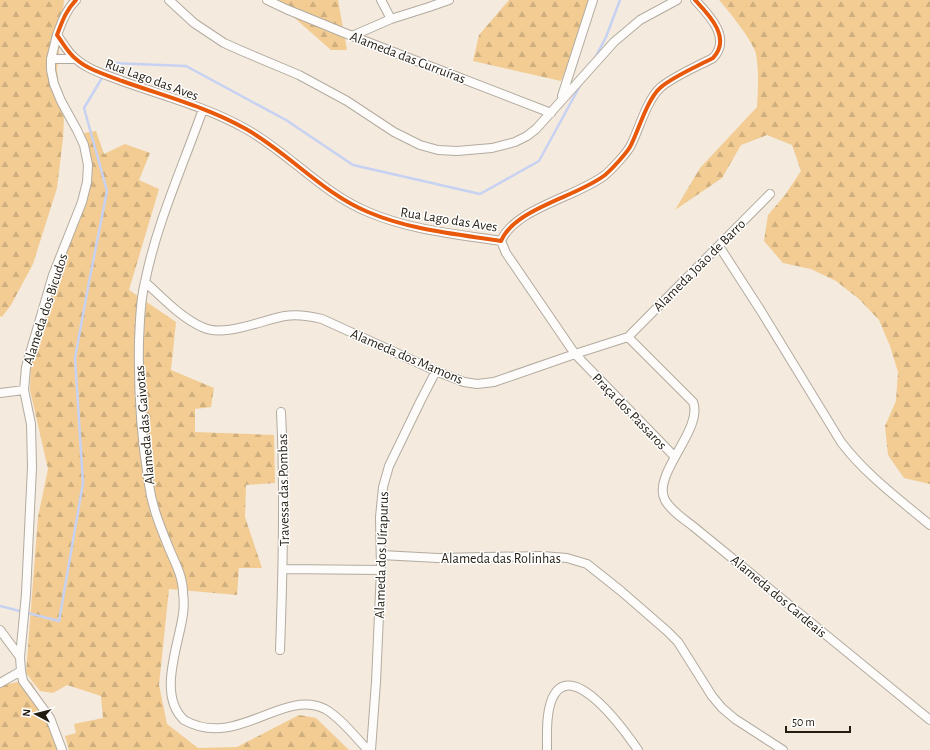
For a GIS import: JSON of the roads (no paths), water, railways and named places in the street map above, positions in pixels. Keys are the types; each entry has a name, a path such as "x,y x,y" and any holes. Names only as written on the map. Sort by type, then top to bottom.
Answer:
{"street":[{"path":"57,35 63,19 76,0"},
{"path":"169,0 194,23 224,43 299,75 347,101 394,132 420,145 438,150 457,151 492,148 514,142 526,136 536,129 551,113 560,101 614,42 640,20 677,0"},
{"name":"Alameda das Curruíras","path":"267,0 352,36 551,113"},
{"path":"381,0 390,19"},
{"path":"352,36 390,19 429,8 449,0"},
{"path":"560,101 593,0"},
{"name":"Rua Lago das Aves","path":"57,35 75,59 87,66 105,74 203,109 246,129 275,148 340,197 366,212 414,227 501,241 511,226 526,214 587,187 606,174 630,147 652,97 660,88 713,58 719,52 721,38 716,27 706,12 695,0"},
{"name":"Alameda dos Bicudos","path":"57,35 51,59 51,70 54,84 61,101 84,145 88,165 87,182 82,202 68,241 53,275 26,367 24,390 30,424 32,467 26,594 20,657 23,681 50,718 62,750"},
{"path":"51,59 75,59"},
{"name":"Alameda das Gaivotas","path":"203,109 173,189 144,282 140,313 139,358 144,452 149,488 158,520 181,577 183,590 183,614 171,672 171,690 174,705 182,719 196,730 209,736 216,736"},
{"name":"Alameda João de Barro","path":"628,337 770,194"},
{"path":"501,241 506,253 575,354 628,337"},
{"path":"719,246 847,451 873,477 930,525"},
{"name":"Alameda dos Mamons","path":"144,282 183,315 202,328 215,332 287,315 307,315 322,319 436,371 464,382 477,384 494,382 575,354"},
{"name":"Praça dos Passaros","path":"575,354 674,456 694,418 694,402 628,337"},
{"name":"Alameda dos Uírapurus","path":"369,750 376,682 381,570 380,518 383,487 389,466 436,371"},
{"path":"0,393 24,390"},
{"name":"Travessa das Pombas","path":"280,650 284,569 284,465 281,412"},
{"name":"Alameda dos Cardeais","path":"674,456 662,486 665,501 672,509 930,720"},
{"name":"Alameda das Rolinhas","path":"381,555 438,558 542,556 567,558 587,564 622,591 678,642 712,696 722,708 735,719 783,750"},
{"path":"284,569 381,570"},
{"path":"0,630 20,657"},
{"path":"0,683 21,671"},
{"path":"546,750 548,711 553,698 558,690 563,687 572,686 579,687 589,694 609,713 638,750"},
{"path":"249,730 286,712 304,706 315,706 325,710 337,718 369,750"}],"waterway":[{"path":"595,58 606,37 620,0"},
{"path":"0,606 59,621 83,483 75,358 107,191 84,108 111,63 186,66 286,120 353,165 480,194 539,161 581,84"}]}
